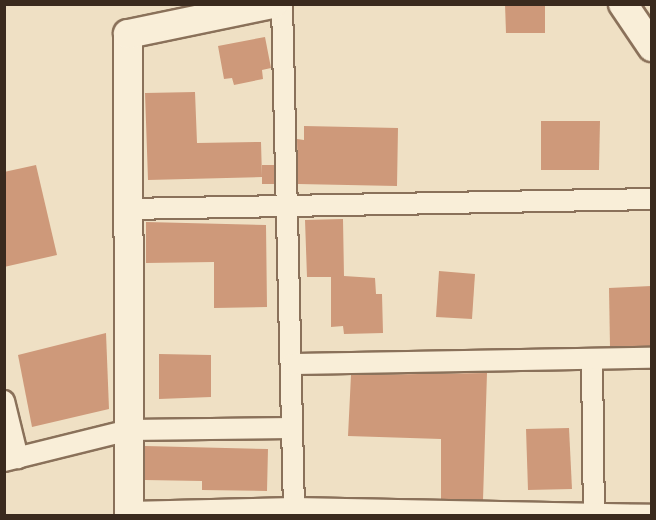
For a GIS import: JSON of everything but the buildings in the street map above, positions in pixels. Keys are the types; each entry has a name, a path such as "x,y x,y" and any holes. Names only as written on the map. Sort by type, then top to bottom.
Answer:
{"street":[{"path":"273,4 128,34 129,514 294,508 651,515"},
{"path":"282,4 294,508"},
{"path":"623,4 651,47"},
{"path":"128,209 286,208 651,199"},
{"path":"291,364 651,358"},
{"path":"592,359 593,513"},
{"path":"4,401 11,460 129,430 292,428"}]}
